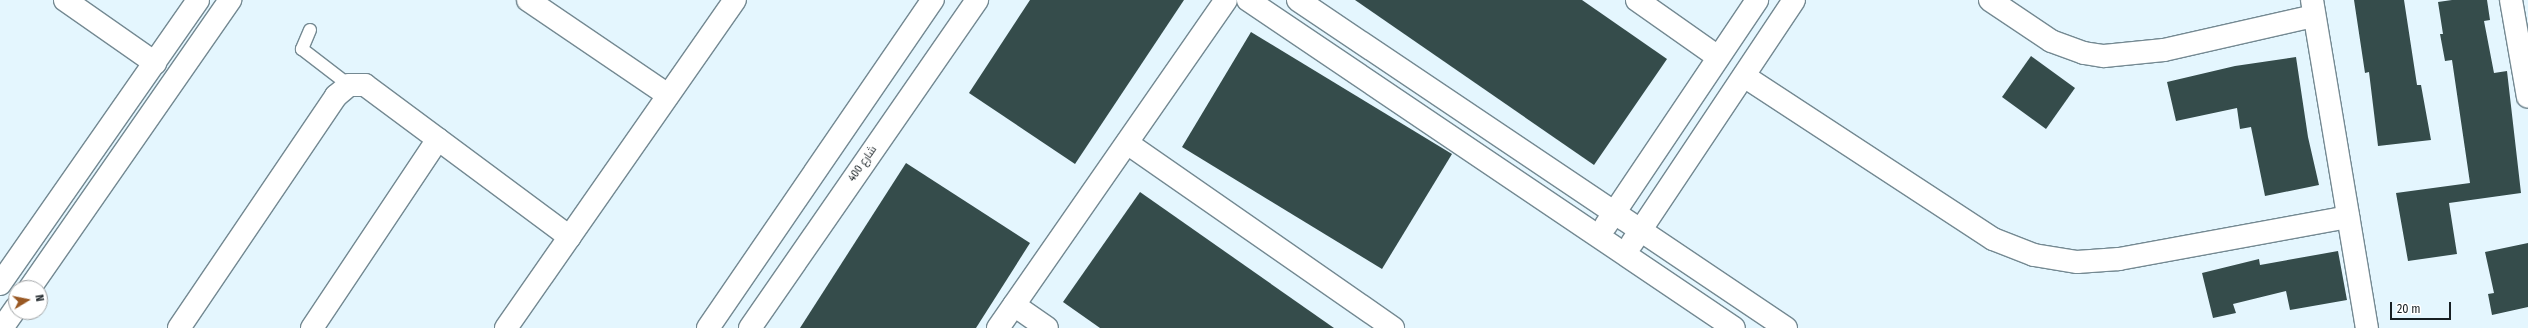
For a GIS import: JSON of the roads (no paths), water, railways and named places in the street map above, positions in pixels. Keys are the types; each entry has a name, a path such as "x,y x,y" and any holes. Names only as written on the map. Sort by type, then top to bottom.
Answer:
{"street":[{"path":"65,0 155,63"},
{"path":"0,284 198,0"},
{"path":"36,280 230,0"},
{"path":"528,0 668,95"},
{"path":"506,328 734,0"},
{"path":"708,328 933,0"},
{"name":"شارع 400","path":"750,328 977,0"},
{"path":"998,328 1226,0"},
{"path":"1248,0 1734,328"},
{"path":"1298,0 1786,328"},
{"path":"1637,0 1718,57"},
{"path":"1598,236 1757,0"},
{"path":"1625,254 1794,0"},
{"path":"1990,0 2051,41 2084,53 2104,56 2164,50 2313,8 2367,328"},
{"path":"2511,0 2528,97"},
{"path":"1744,76 1993,239 2034,255 2077,262 2119,259 2348,217"},
{"path":"179,328 336,96 349,85 365,85 570,237"},
{"path":"312,328 438,139"},
{"path":"1127,143 1393,328"},
{"path":"1014,305 1047,328"},
{"path":"2,328 8,319"}],"lane":[{"path":"310,30 302,49 349,85"}]}
